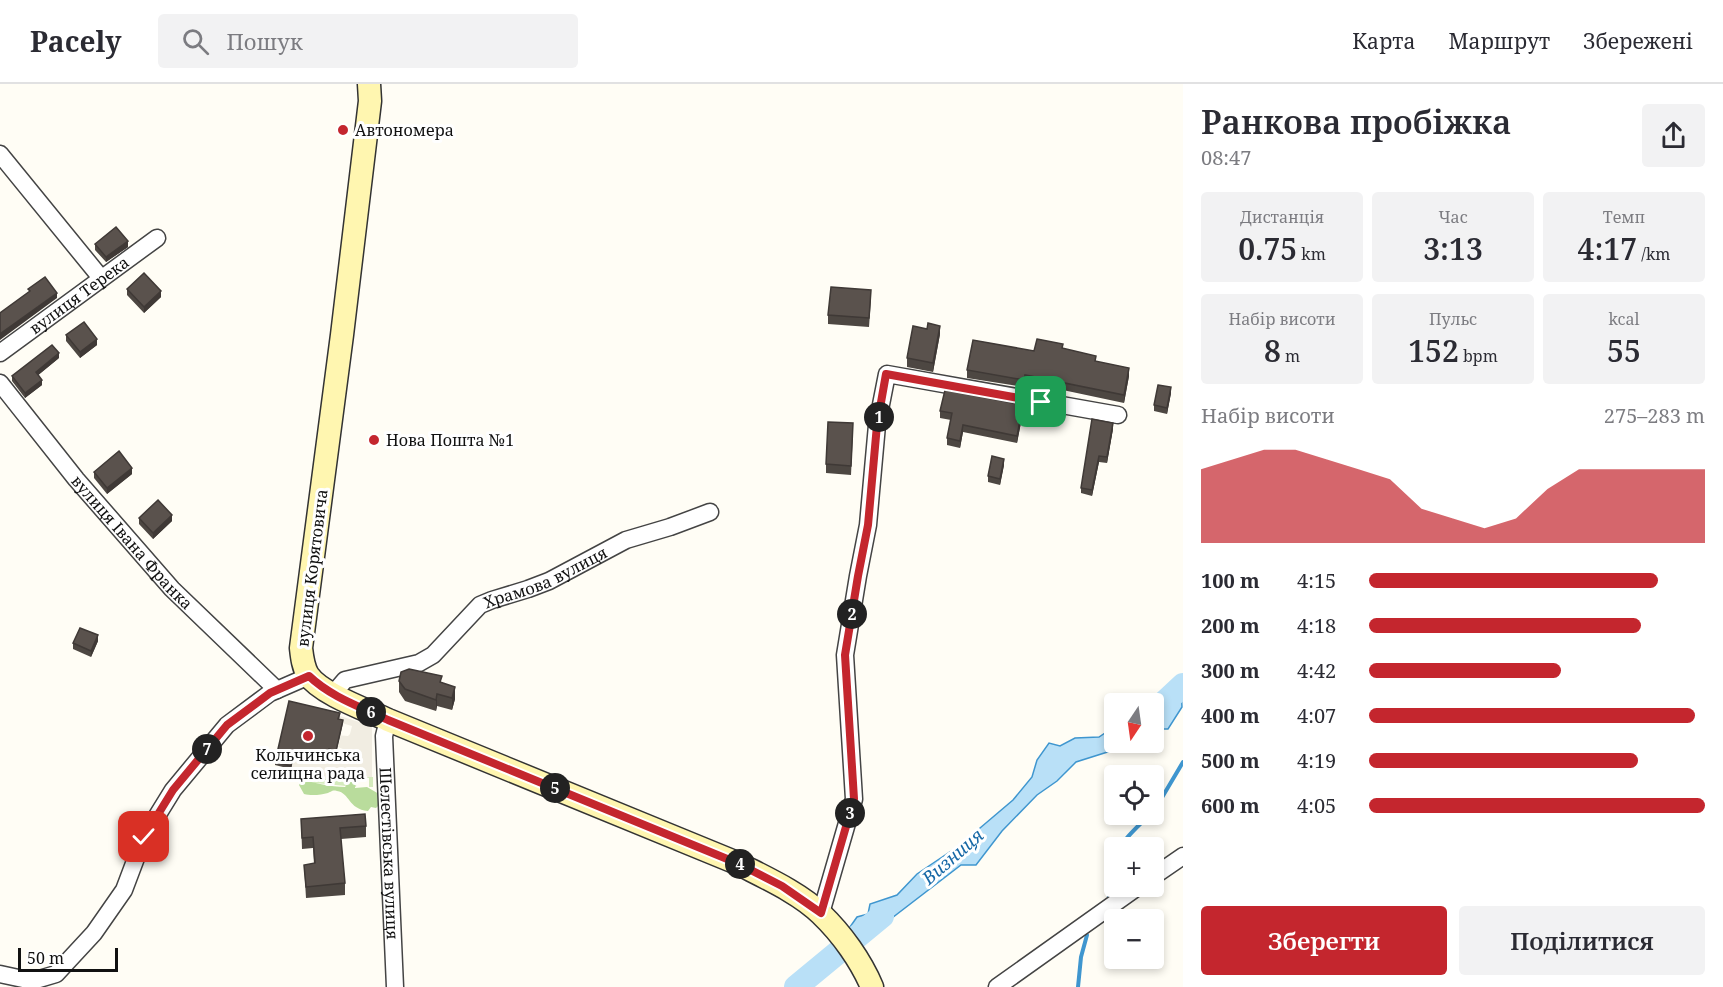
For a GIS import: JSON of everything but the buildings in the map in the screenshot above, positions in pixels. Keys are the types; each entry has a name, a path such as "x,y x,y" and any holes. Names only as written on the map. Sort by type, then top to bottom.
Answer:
{"main road":[{"name":"вулиця Корятовича","path":"309,676 302,661 301,648 342,335 370,101 369,84"},
{"path":"309,676 333,694 388,720 737,863 782,886 821,913 838,933 868,978"}],"street":[{"path":"0,154 100,278"},
{"name":"вулиця Терека","path":"0,353 157,238"},
{"path":"821,913 854,799 845,655 868,525 877,425 886,374 1118,416"},
{"name":"вулиця Івана Франка","path":"0,383 76,479 172,589 277,690"},
{"name":"Храмова вулиця","path":"333,694 345,680 419,663 433,655 480,605 549,580 626,540 710,512"},
{"path":"0,974 23,979 39,979 56,974 94,933 124,890 144,837 173,790 227,725 277,690 309,676"},
{"name":"Шелестівська вулиця","path":"388,720 384,736 395,987"},
{"path":"1164,869 1183,856"},
{"path":"997,987 1124,897"}],"green space":[{"path":"286,774 347,781 351,777 357,777 356,787 285,780"},
{"path":"357,777 373,777 373,787 369,787 369,778"},
{"path":"301,779 340,787 345,787 349,782 355,781 355,788 367,787 379,794 379,805 376,808 371,807 368,811 361,810 341,792 333,791 319,795 304,794 299,785"}],"shaded area":[{"path":"340,716 372,726 372,777 351,777 347,781 286,774 287,768 291,768 298,739 309,741 305,758 326,763 329,753 344,756 345,751 338,747 340,739 335,735 348,736 352,726 338,722"}],"water":[{"path":"1181,686 1182,707 1168,729 1164,729 1164,696"},
{"path":"1104,734 1104,753 1076,762 1057,781 1037,795 1002,831 976,865 961,865 862,941 850,927 857,917 868,914 870,904 897,895 917,874 960,845 1013,800 1032,777 1037,760 1049,743 1060,746 1075,738 1099,737"}],"waterway":[{"name":"Визниця","path":"1164,703 1183,685"},
{"path":"1164,794 1183,762"},
{"path":"1127,837 1139,825"},
{"name":"Визниця","path":"796,987 882,916"},
{"path":"1078,987 1081,957 1087,935"}],"place":[{"name":"Автономера","path":"343,130"},
{"name":"Нова Пошта №1","path":"374,440"},
{"name":"Кольчинська селищна рада","path":"308,736"}],"route":[{"path":"144,837 173,790 227,725 270,693 309,676 333,694 388,720 737,863 782,886 821,913 854,799 845,655 868,525 877,425 886,374 1041,402"}]}
